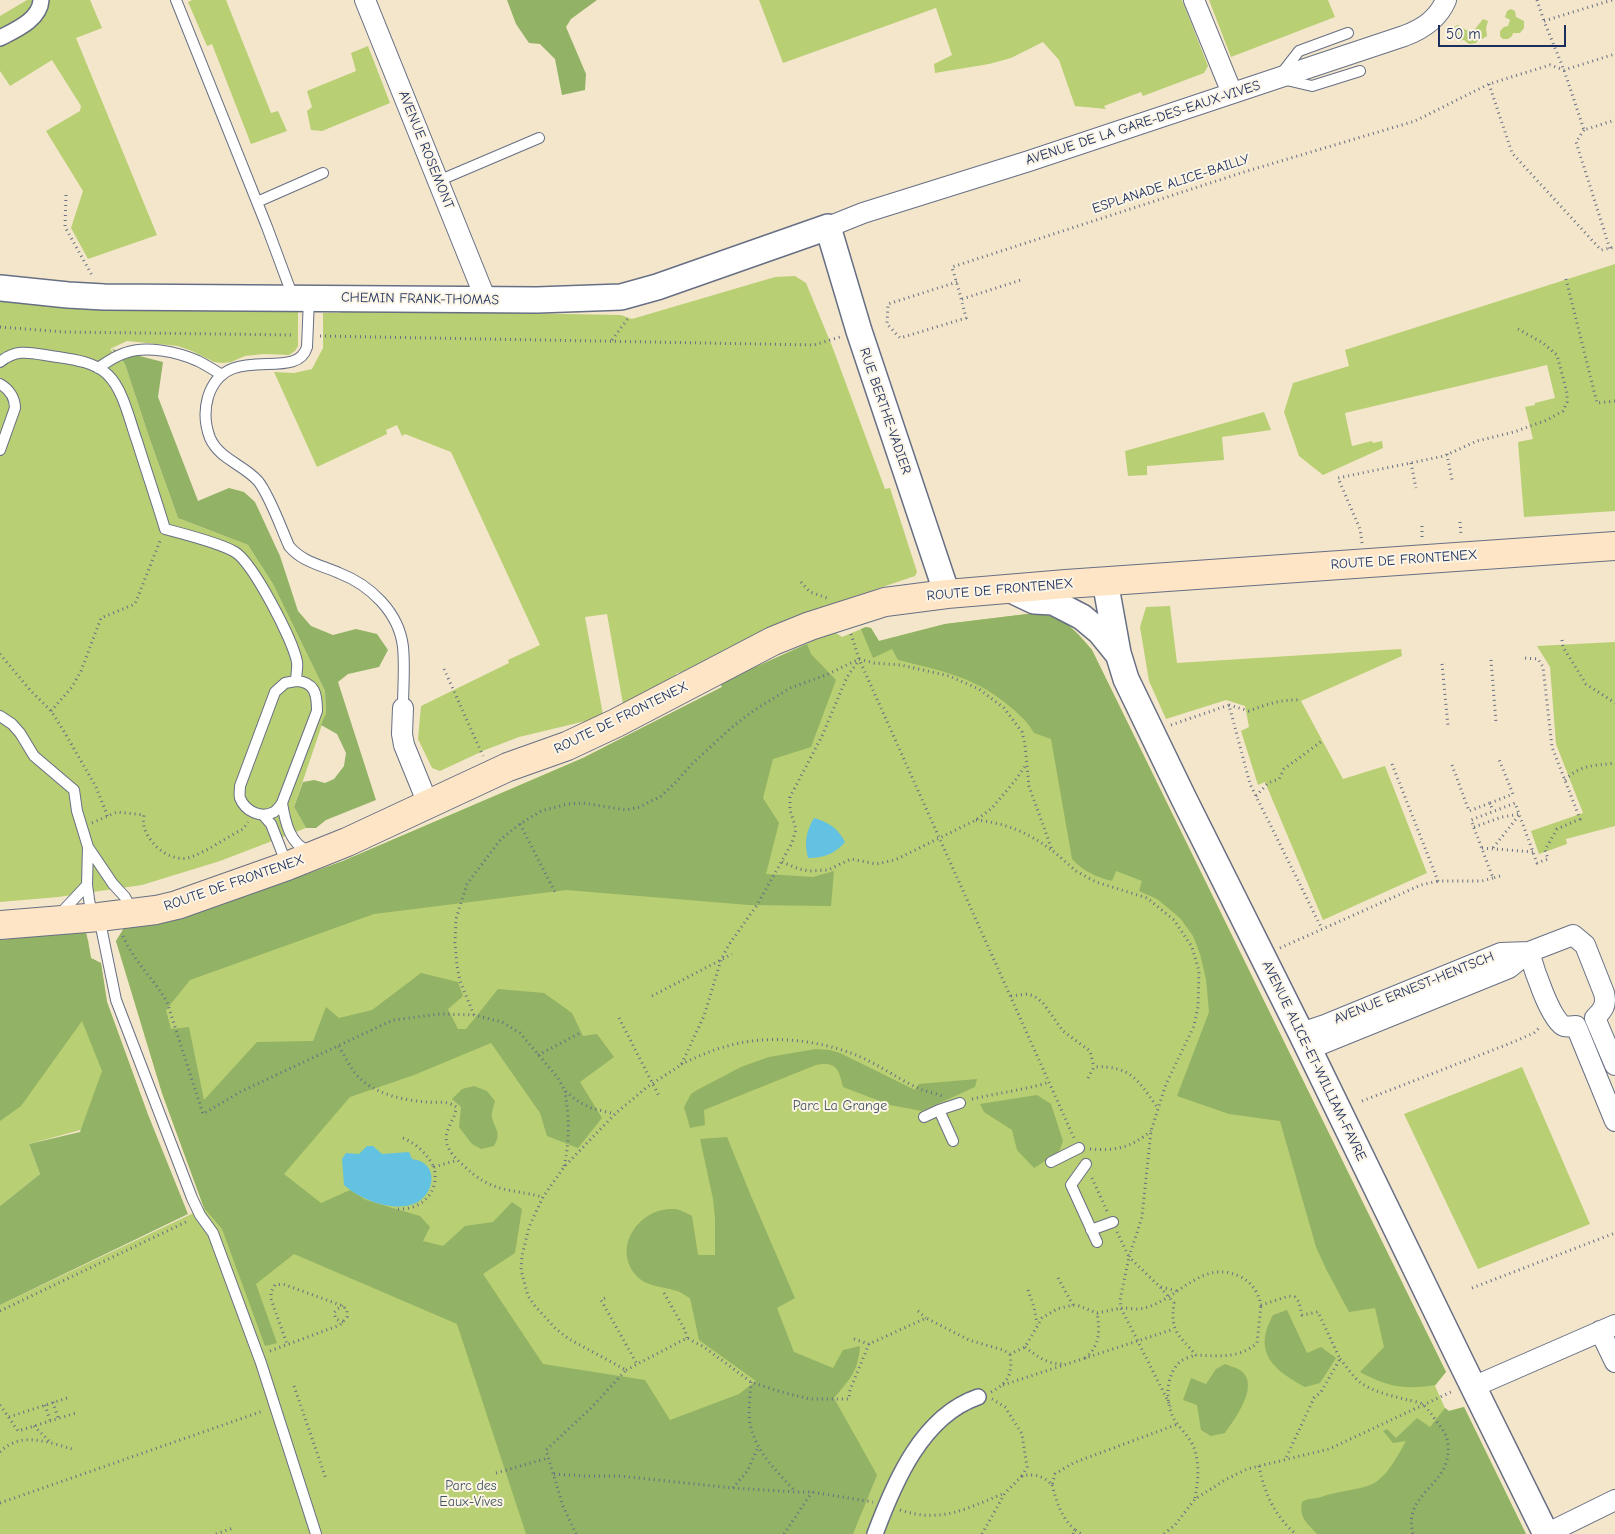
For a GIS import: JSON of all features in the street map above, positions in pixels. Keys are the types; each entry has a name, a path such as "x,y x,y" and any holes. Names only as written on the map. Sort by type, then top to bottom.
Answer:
{"main road":[{"name":"ROUTE DE FRONTENEX","path":"0,925 54,920 118,921 177,905 287,866 318,854 508,767 566,746 616,723 773,642 810,626 884,602 947,594 1105,581 1615,546"}],"street":[{"path":"0,38 30,21 40,4 40,0"},
{"name":"AVENUE ROSEMONT","path":"365,0 486,300"},
{"path":"1194,0 1232,93"},
{"name":"AVENUE DE LA GARE-DES-EAUX-VIVES","path":"828,227 863,213 1029,161 1418,31 1437,16 1446,0"},
{"name":"CHEMIN FRANK-THOMAS","path":"0,288 60,295 104,297 537,300 622,297 657,287 828,227"},
{"name":"RUE BERTHE-VADIER","path":"828,227 858,331 947,594"},
{"name":"AVENUE ALICE-ET-WILLIAM-FAVRE","path":"1105,581 1118,653 1126,679 1137,703 1305,1041 1465,1388 1546,1534"},
{"path":"1008,589 1034,602 1053,602 1082,617 1100,632 1118,653"},
{"path":"403,708 402,734 404,745 428,804"},
{"name":"AVENUE ERNEST-HENTSCH","path":"1305,1041 1509,968 1529,952 1573,935 1585,945 1604,993 1606,1002 1604,1009 1595,1018"},
{"path":"1529,952 1534,970 1555,1019 1564,1026 1576,1026 1595,1018 1615,1065"},
{"path":"1576,1026 1615,1121"},
{"path":"1465,1388 1607,1328 1615,1362"},
{"path":"875,1534 900,1477 916,1449 937,1422 965,1402 978,1397"},
{"path":"1546,1534 1615,1500"}],"lane":[{"path":"176,0 257,202 301,297 307,347 301,358 288,363 247,364 226,371 213,386 206,404 206,426 211,440 224,457 249,472 258,482 289,546 295,553 308,562 356,580 373,594 397,623 403,646 403,708"},
{"path":"1348,33 1300,51 1278,78 1312,86 1360,71"},
{"path":"438,181 539,138"},
{"path":"257,202 323,173"},
{"path":"98,368 114,357 128,352 148,350 176,354 198,361 222,375"},
{"path":"0,362 8,355 24,352 80,361 108,374 115,383 126,407 165,529 235,552 246,562 260,584 288,638 298,663 296,681"},
{"path":"0,384 6,387 12,395 15,408 0,450"},
{"path":"258,814 274,812 282,803 316,712 317,697 313,689 305,681 285,684 275,692 240,786 240,798 246,808 271,824 287,866"},
{"path":"0,716 12,724 20,733 34,756 74,790 77,811 88,847 125,897 118,921 116,1000 192,1198 200,1215 213,1233 276,1407 316,1534"},
{"path":"282,803 284,817 298,846 318,854"},
{"path":"88,847 87,885 90,905 118,921"},
{"path":"54,920 87,885"},
{"path":"924,1117 960,1102"},
{"path":"939,1110 953,1141"},
{"path":"1051,1162 1079,1148"},
{"path":"1086,1164 1071,1185 1097,1242"},
{"path":"1091,1230 1112,1222"}],"path":[{"path":"1537,0 1564,70 1584,130"},
{"path":"1544,21 1612,0"},
{"path":"1564,70 1615,54"},
{"name":"ESPLANADE ALICE-BAILLY","path":"957,282 952,267 1069,227 1415,120 1489,84 1550,65 1564,70"},
{"path":"1489,84 1512,153 1601,250 1615,247"},
{"path":"1610,249 1576,142 1584,130 1615,120"},
{"path":"66,196 65,227 95,280"},
{"path":"1566,279 1598,403 1615,401"},
{"path":"962,299 1021,280"},
{"path":"957,282 966,318 900,338 887,324 888,304 957,282"},
{"path":"629,317 611,341 814,345 858,331"},
{"path":"1362,544 1360,529 1338,478 1447,454 1477,441 1538,424 1563,411 1567,402 1567,393 1557,355 1543,342 1518,329"},
{"path":"1447,454 1452,480"},
{"path":"1411,463 1416,488"},
{"path":"1460,522 1461,537"},
{"path":"1422,526 1422,540"},
{"path":"51,711 72,686 101,618 135,604 165,529"},
{"path":"801,582 810,592 833,600"},
{"path":"848,626 859,659 1079,1148 1118,1149 1141,1139 1151,1131"},
{"path":"1562,640 1563,647 1586,684 1615,703"},
{"path":"0,654 30,690 51,711 96,787 108,817 117,812 144,815 143,824 147,835 158,850 173,857 190,858 243,829 258,814"},
{"path":"1493,878 1471,820 1515,803 1537,863 1548,858 1545,850 1553,834 1558,829 1580,819 1552,747 1544,667 1538,659 1524,658"},
{"path":"681,1064 704,1016 721,960 728,946 757,905 792,843 796,829 790,810 790,797 822,736 847,677 859,659"},
{"path":"474,1015 460,981 456,956 455,930 458,908 467,884 501,839 520,824 541,812 568,804 583,803 626,810 640,807 660,797 731,728 768,701 790,688 826,676 859,659 874,663 901,665 968,682 1004,708 1014,718 1022,732 1029,786 1052,850"},
{"path":"1491,660 1496,722"},
{"path":"1442,664 1448,726"},
{"path":"444,669 483,757"},
{"path":"1166,726 1229,705 1249,711 1271,702 1301,700"},
{"path":"1229,705 1250,784 1322,929"},
{"path":"1256,796 1268,783 1279,779 1284,769 1322,741"},
{"path":"1452,765 1469,811 1512,794 1498,757"},
{"path":"1565,780 1573,772 1583,767 1615,763"},
{"path":"782,862 798,869 809,871 828,870 851,859 866,863 882,864 895,860 976,820 996,803 1026,764"},
{"path":"1392,764 1438,881"},
{"path":"1490,803 1493,811"},
{"path":"1474,827 1520,814"},
{"path":"1493,848 1520,814"},
{"path":"976,820 996,822 1038,839 1076,871 1096,882 1147,898 1174,920 1192,947 1199,971 1200,989 1194,1026 1177,1059 1158,1107 1151,1131 1142,1217 1129,1257 1120,1300 1121,1308 1171,1407"},
{"path":"520,824 556,894"},
{"path":"1482,848 1534,852"},
{"path":"1275,950 1422,885 1438,881 1482,882 1500,876"},
{"path":"118,921 129,952 160,990 167,1002 203,1114 240,1092 393,1020 440,1014 474,1015 502,1022 520,1033 558,1078 566,1091 591,1108 615,1114"},
{"path":"652,996 732,954"},
{"path":"1011,996 1027,994 1034,996 1043,1003 1063,1031 1090,1051 1094,1067 1088,1078"},
{"path":"619,1018 659,1096"},
{"path":"1362,1101 1519,1040 1534,1033 1539,1028"},
{"path":"538,1055 582,1032"},
{"path":"626,1370 581,1346 556,1329 535,1306 528,1296 521,1270 522,1256 529,1227 543,1197 564,1167 615,1114 681,1064 725,1046 774,1040 808,1042 856,1055 920,1088 960,1102 1002,1092 1027,1089 1050,1082"},
{"path":"339,1046 354,1072 364,1082 378,1090 409,1100 443,1102 456,1107 446,1133 447,1144 458,1160 470,1172 486,1183 505,1191 523,1192 543,1197"},
{"path":"1094,1067 1108,1066 1119,1068 1130,1074 1140,1082 1158,1107"},
{"path":"564,1167 569,1132 566,1091"},
{"path":"398,1209 409,1209 424,1202 432,1190 435,1181 434,1167 423,1152 403,1138"},
{"path":"434,1167 458,1160"},
{"path":"1086,1164 1129,1257 1174,1302"},
{"path":"0,1311 200,1215"},
{"path":"1472,1288 1615,1232"},
{"path":"1010,1354 1025,1347 1042,1318 1067,1306 1079,1306 1097,1313 1121,1308 1144,1308 1169,1297 1204,1274 1214,1271 1228,1272 1244,1278 1259,1295 1261,1305 1257,1343 1242,1353 1229,1356 1196,1355 1181,1361 1169,1382 1168,1395 1174,1418 1193,1447 1198,1462 1195,1499"},
{"path":"1058,1278 1073,1305"},
{"path":"258,1355 343,1323 347,1314 346,1310 343,1306 282,1284 275,1285 271,1292 271,1299 287,1344"},
{"path":"1160,1287 1178,1291"},
{"path":"1028,1290 1037,1324"},
{"path":"1178,1291 1174,1302 1172,1318 1174,1329 1196,1355"},
{"path":"664,1293 685,1330 687,1338 704,1347 752,1382 781,1392 810,1399 849,1399 850,1390 869,1344"},
{"path":"1261,1305 1289,1296 1295,1297 1299,1302 1302,1315 1318,1312 1340,1359 1360,1382 1382,1393 1422,1404 1440,1425 1446,1435 1448,1444 1447,1464 1442,1474 1417,1502 1410,1518 1413,1534"},
{"path":"606,1298 601,1300 637,1364"},
{"path":"343,1306 337,1308 334,1313 336,1319 343,1323"},
{"path":"918,1311 926,1318 968,1340 1003,1350 1010,1354"},
{"path":"1025,1347 1050,1364 1073,1364 1082,1360 1090,1354 1099,1336 1097,1313"},
{"path":"854,1339 869,1344 926,1318"},
{"path":"978,1397 1002,1386 1174,1329"},
{"path":"576,1534 562,1506 546,1450 590,1409 626,1370 687,1338"},
{"path":"1002,1386 1011,1371 1010,1354"},
{"path":"1285,1460 1314,1398 1321,1392 1340,1359"},
{"path":"752,1382 750,1425 759,1447 768,1461 796,1492"},
{"path":"294,1386 326,1479"},
{"path":"1164,1534 1176,1524 1195,1499 1247,1469 1330,1449 1422,1404 1465,1388"},
{"path":"9,1417 70,1397"},
{"path":"978,1397 993,1399 1005,1407 1012,1416 1022,1434 1027,1467 1022,1476 1005,1493 982,1534"},
{"path":"53,1402 58,1418"},
{"path":"0,1405 18,1431 76,1413"},
{"path":"45,1405 50,1420"},
{"path":"0,1503 276,1407"},
{"path":"0,1414 4,1412"},
{"path":"1081,1534 1074,1532 1060,1512 1052,1485 1055,1474 1073,1463 1178,1424"},
{"path":"34,1426 52,1443"},
{"path":"0,1452 16,1442 26,1440 72,1448"},
{"path":"733,1488 748,1470 759,1447"},
{"path":"496,1472 548,1458"},
{"path":"1259,1466 1274,1508 1287,1527 1296,1534"},
{"path":"554,1474 620,1476 733,1488 812,1492 887,1504 906,1512 941,1516 955,1513 1005,1493"},
{"path":"1022,1476 1032,1474 1044,1478 1052,1485"},
{"path":"784,1534 812,1492"},
{"path":"216,1534 233,1528"}],"green space":[{"path":"27,0 90,0 102,28 76,38 157,235 88,259 71,228 83,191 46,131 80,111 81,106 52,60 10,86 0,71 0,16"},
{"path":"192,0 226,0 271,113 278,111 287,131 251,144 212,44 207,46 188,2"},
{"path":"507,0 597,0 571,19 566,27 586,74 585,90 562,95 555,59 540,44 529,43 516,24"},
{"path":"759,0 1182,0 1208,66 1204,73 1143,96 1141,92 1104,106 1106,109 1075,106 1059,60 1043,42 1011,58 989,64 935,73 934,64 952,55 936,8 783,63"},
{"path":"1209,0 1328,0 1335,17 1231,57"},
{"path":"1511,9 1515,11 1516,17 1524,21 1524,28 1520,33 1513,33 1508,39 1503,39 1500,36 1500,31 1508,26 1510,20 1505,17 1507,11"},
{"path":"1483,19 1488,21 1486,28 1487,36 1479,39 1476,43 1469,44 1464,40 1458,41 1452,37 1453,28 1456,26 1458,25 1466,30 1475,29"},
{"path":"368,46 390,103 322,131 311,130 307,111 312,107 307,91 356,71 351,53"},
{"path":"1615,264 1615,511 1524,517 1518,442 1533,439 1525,407 1555,398 1547,365 1345,413 1352,446 1372,441 1373,443 1382,441 1383,448 1323,475 1299,456 1284,412 1293,383 1349,366 1345,350"},
{"path":"795,276 806,283 832,346 885,489 890,488 917,572 915,576 835,603 767,632 686,672 677,673 674,677 623,704 607,614 585,617 603,715 594,719 519,737 440,771 432,768 418,739 421,706 509,663 508,660 540,645 451,452 405,434 402,436 397,425 386,430 387,434 317,467 274,372 294,373 312,369 323,348 323,313 340,313 341,310 621,315 632,319 775,277"},
{"path":"0,300 60,306 298,310 298,346 289,355 264,354 245,356 231,362 222,363 214,362 178,346 127,341 110,349 125,364 178,518 248,545 273,584 325,691 326,713 294,807 306,828 220,861 142,885 58,897 0,902"},
{"path":"112,349 163,362 158,397 198,501 229,488 244,492 255,502 280,556 298,611 311,626 333,635 356,629 377,634 388,650 379,667 348,674 338,682 376,800 326,820 316,828 306,828 294,807 303,782 314,780 325,783 334,779 344,766 346,753 337,734 321,725 326,713 325,691 273,584 248,545 178,518 125,364"},
{"path":"1264,412 1271,430 1222,437 1224,460 1147,466 1147,475 1128,476 1125,451"},
{"path":"1170,606 1177,663 1401,649 1402,656 1301,701 1343,779 1385,766 1427,873 1323,920 1265,782 1258,785 1241,731 1249,727 1245,706 1226,700 1166,719 1149,681 1140,627 1146,607"},
{"name":"Parc La Grange","path":"1027,614 1048,615 1057,618 1074,630 1092,650 1446,1372 1435,1386 1445,1408 1449,1411 1464,1407 1526,1534 0,1534 0,1305 204,1208 162,1093 116,941 124,928 166,922 343,861 583,758 722,687 720,683 830,633 836,633 842,637 866,627 871,628 879,641 945,624"},
{"path":"1027,614 1048,615 1057,618 1074,630 1092,650 1446,1372 1435,1385 1396,1386 1379,1381 1360,1372 1384,1347 1375,1308 1349,1312 1326,1269 1316,1247 1280,1121 1229,1114 1177,1096 1209,1012 1206,979 1200,954 1193,936 1180,918 1157,899 1139,891 1142,881 1116,871 1112,881 1085,870 1072,859 1051,739 1034,733 1029,725 1008,705 995,695 970,681 942,671 898,660 892,649 873,658 861,629 871,628 879,641 945,624"},
{"path":"1615,642 1615,826 1566,839 1567,844 1539,854 1531,831 1583,813 1556,744 1550,667 1537,646"},
{"path":"807,644 811,654 836,680 811,747 773,759 763,798 779,823 766,874 813,877 834,871 831,906 749,905 566,890 374,914 190,980 166,1010 171,1029 189,1027 204,1100 257,1042 313,1041 326,1007 339,1018 372,1010 421,973 458,982 463,996 448,1009 458,1029 466,1029 498,989 544,993 572,1013 583,1036 597,1034 614,1057 580,1082 602,1118 578,1148 547,1136 540,1113 491,1043 414,1075 350,1097 284,1174 321,1203 350,1190 366,1200 420,1216 430,1227 423,1241 443,1246 465,1226 493,1222 512,1202 522,1209 515,1253 483,1274 543,1364 645,1380 670,1420 739,1394 756,1381 699,1340 690,1298 679,1292 649,1284 639,1278 629,1263 627,1251 629,1240 641,1221 651,1214 662,1210 674,1209 681,1210 692,1216 698,1255 715,1255 713,1199 700,1139 727,1137 795,1298 777,1308 794,1352 833,1368 843,1350 860,1346 852,1375 834,1398 877,1475 853,1534 526,1534 457,1324 294,1254 256,1284 277,1343 265,1346 222,1229 204,1208 162,1093 116,941 124,928 166,922 343,861 583,758 722,687 720,683"},
{"path":"86,931 91,958 101,963 107,1002 147,1112 188,1214 0,1305 0,1206 40,1174 29,1144 80,1132 102,1071 82,1021 21,1106 0,1121 0,940"},
{"path":"88,939 91,958 101,963 107,1002 147,1112 29,1144 40,1174 0,1206 0,940"},
{"path":"816,1049 840,1053 915,1090 919,1084 977,1079 975,1087 922,1111 890,1105 843,1087 836,1068 829,1064 816,1065 704,1110 705,1125 690,1128 684,1107 691,1094 697,1090 741,1067 769,1057"},
{"path":"1522,1067 1590,1224 1478,1269 1404,1114"},
{"path":"474,1086 487,1091 495,1101 492,1116 498,1134 496,1142 494,1146 481,1149 472,1144 459,1127 461,1107 452,1099 462,1089"},
{"path":"1037,1095 1051,1104 1063,1141 1059,1152 1034,1168 1017,1150 1012,1130 984,1112 980,1104"},
{"path":"1287,1310 1307,1353 1321,1347 1336,1358 1320,1383 1305,1387 1284,1374 1270,1359 1266,1350 1265,1340 1267,1328 1273,1315"},
{"path":"1225,1364 1240,1370 1246,1376 1247,1392 1240,1411 1225,1433 1211,1436 1201,1430 1197,1405 1183,1400 1191,1378 1206,1384 1216,1369"},
{"path":"1464,1407 1526,1534 1317,1534 1307,1523 1301,1508 1302,1502 1370,1485 1381,1478 1386,1472 1406,1441 1393,1443 1383,1431 1387,1429 1396,1438 1417,1418 1430,1427 1445,1408 1449,1411"}],"water":[{"path":"814,818 832,826 845,842 837,850 829,854 808,858 806,837"},
{"path":"367,1146 373,1146 382,1154 409,1152 412,1159 421,1161 427,1166 432,1178 428,1192 423,1198 407,1206 388,1206 359,1196 344,1185 342,1159 346,1153 359,1154"}],"park label":[{"name":"Parc des Eaux-Vives","path":"471,1494"}]}
